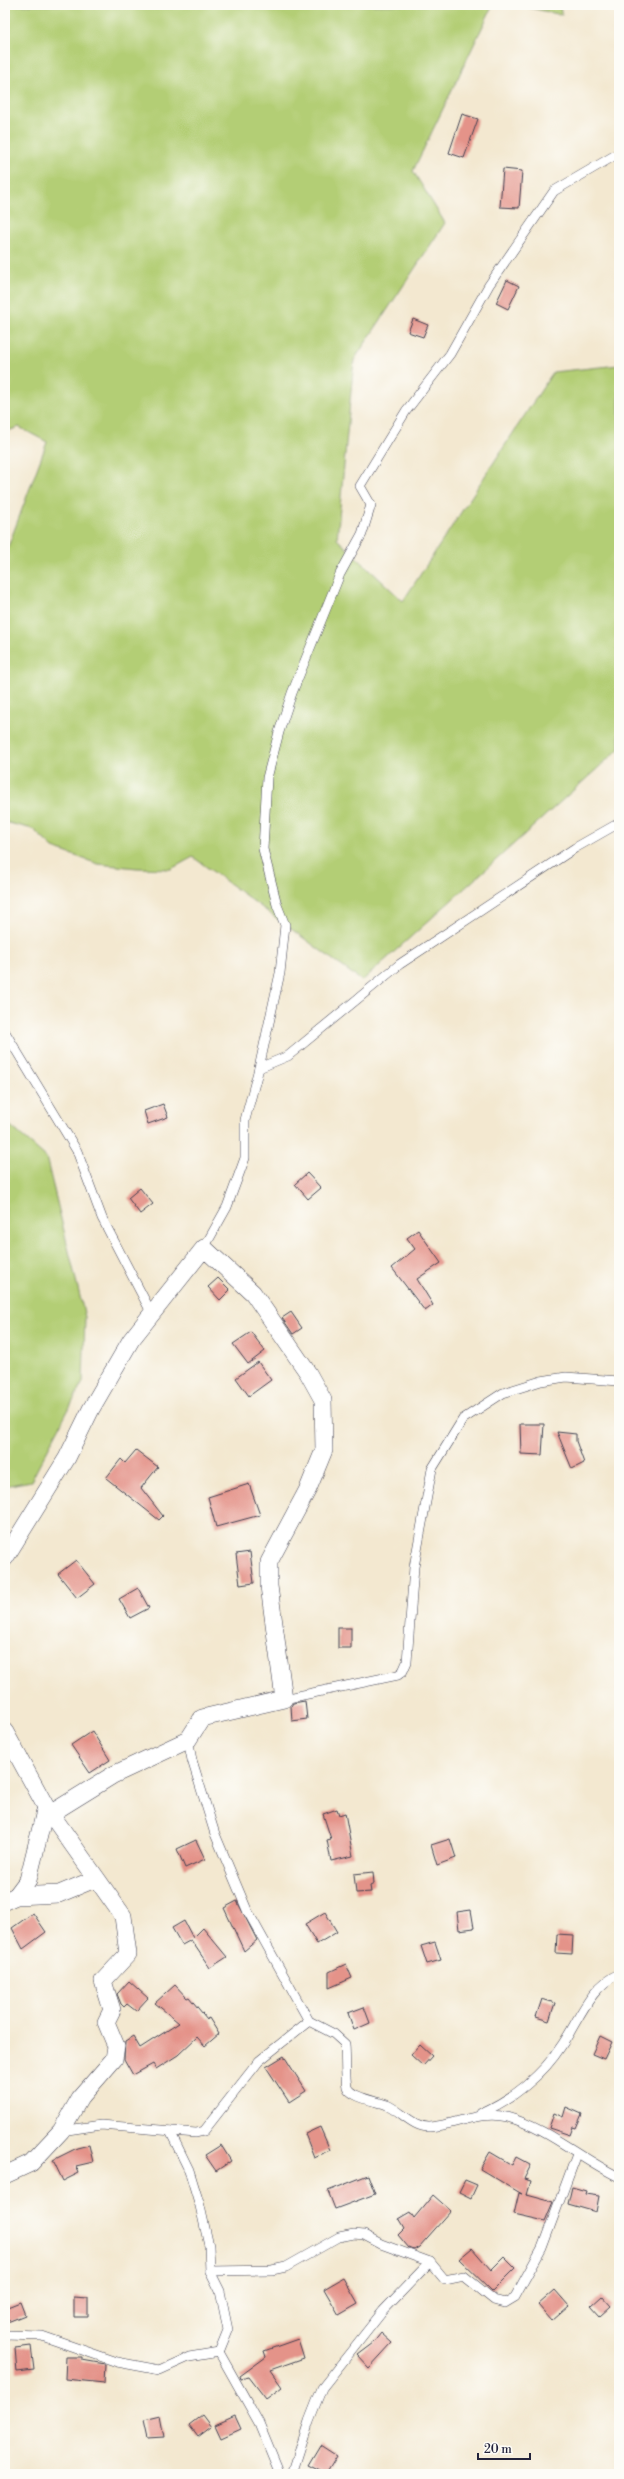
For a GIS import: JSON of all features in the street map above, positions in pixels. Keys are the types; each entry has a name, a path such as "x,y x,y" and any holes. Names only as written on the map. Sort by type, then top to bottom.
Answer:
{"street":[{"path":"5,1558 67,1458 91,1409 131,1340 204,1248 253,1293 308,1373 323,1400 324,1450 308,1488 269,1562 269,1586 284,1699 202,1718 188,1740 113,1775 48,1811 28,1880 11,1898"},
{"path":"5,1732 48,1811 95,1879 123,1916 128,1945 126,1958 103,1981 112,2010 106,2022 116,2046 117,2052 114,2059 80,2098 61,2131 31,2163 5,2175"},
{"path":"11,1898 59,1894 95,1879"}],"lane":[{"path":"204,1248 227,1207 245,1158 245,1120 275,1001 285,925 277,905 263,849 268,778 279,732 298,679 340,574 362,534 371,506 360,486 406,411 450,354 489,285 554,191 619,153"},
{"path":"259,1068 288,1056 400,964 562,857 619,823"},
{"path":"5,1032 77,1151 102,1218 152,1314"},
{"path":"284,1699 393,1676 403,1671 406,1662 414,1567 432,1469 466,1415 504,1394 541,1381 566,1377 619,1381"},
{"path":"188,1740 192,1760 215,1834 247,1910 309,2021 334,2034 345,2044 347,2088 354,2095 372,2099 400,2110 421,2126 429,2127 474,2116 498,2114 517,2120 544,2133 577,2154 619,2177"},
{"path":"474,2116 504,2103 530,2081 562,2045 598,1988 610,1978 619,1974"},
{"path":"61,2131 101,2125 170,2131 204,2131 259,2061 309,2021"},
{"path":"170,2131 189,2170 200,2206 209,2246 210,2271 220,2291 228,2330 219,2352"},
{"path":"210,2271 272,2270 286,2267 339,2237 354,2234 364,2235 381,2244 430,2262 445,2280 464,2276 494,2300 505,2303 515,2297 542,2248 577,2154"},
{"path":"292,2474 309,2421 322,2388 383,2311 430,2262"},
{"path":"5,2335 42,2336 117,2362 160,2370 189,2357 219,2352"},
{"path":"219,2352 259,2423 280,2474"}],"green space":[{"path":"5,5 493,5 413,171 445,223 354,360 337,539 403,601 553,372 619,365 619,749 362,981 193,857 171,869 137,868 98,864 53,848 33,829 5,822 5,555 47,442 19,427 5,432"},
{"path":"517,5 559,5 562,15"},
{"path":"5,1121 46,1157 85,1317 83,1382 31,1481 5,1486"}],"building":[{"path":"462,114 478,119 464,158 449,153"},
{"path":"503,169 522,171 519,208 500,207"},
{"path":"507,280 519,286 508,309 496,303"},
{"path":"413,319 428,325 423,337 408,332"},
{"path":"163,1104 168,1117 148,1124 144,1111"},
{"path":"307,1173 321,1188 308,1199 295,1184"},
{"path":"140,1188 153,1204 140,1214 128,1198"},
{"path":"418,1230 441,1263 417,1279 433,1305 425,1311 392,1268 415,1249 407,1238"},
{"path":"218,1278 230,1290 220,1300 208,1287"},
{"path":"291,1312 302,1328 293,1334 282,1318"},
{"path":"251,1332 265,1351 248,1364 233,1344"},
{"path":"258,1362 271,1380 249,1396 236,1378"},
{"path":"520,1424 544,1424 542,1455 521,1454"},
{"path":"557,1432 576,1434 576,1441 584,1463 572,1469"},
{"path":"136,1450 158,1467 141,1488 163,1516 159,1520 106,1478 121,1459 125,1463"},
{"path":"249,1484 260,1515 216,1527 208,1497"},
{"path":"250,1552 254,1583 240,1585 236,1554"},
{"path":"76,1560 95,1584 77,1598 58,1574"},
{"path":"138,1588 149,1608 130,1618 119,1599"},
{"path":"338,1628 351,1628 351,1648 338,1648"},
{"path":"305,1701 307,1719 292,1721 291,1706 293,1703"},
{"path":"92,1731 110,1760 90,1773 71,1745"},
{"path":"337,1809 339,1815 345,1813 353,1856 331,1861 327,1840 331,1839 323,1814"},
{"path":"450,1839 456,1858 437,1865 431,1845"},
{"path":"196,1840 205,1859 185,1868 177,1849"},
{"path":"373,1872 374,1884 370,1886 371,1892 356,1893 354,1874"},
{"path":"237,1901 257,1940 244,1951 224,1908"},
{"path":"471,1910 474,1928 459,1930 457,1912"},
{"path":"325,1912 337,1932 317,1944 305,1924"},
{"path":"33,1913 46,1932 23,1949 12,1928"},
{"path":"184,1921 193,1938 203,1928 227,1957 210,1968 191,1940 182,1945 172,1928"},
{"path":"557,1934 573,1935 572,1954 556,1953"},
{"path":"435,1942 441,1960 427,1964 421,1946"},
{"path":"346,1964 352,1978 329,1988 329,1972"},
{"path":"129,1981 148,1998 136,2011 127,2004 124,2007 121,2004 117,1994"},
{"path":"175,1985 187,1998 189,1997 207,2019 209,2018 219,2034 205,2046 197,2037 178,2055 156,2069 153,2064 133,2075 124,2059 125,2041 133,2036 140,2048 179,2023 155,2003"},
{"path":"542,1999 555,2003 549,2021 536,2017"},
{"path":"364,2007 370,2023 354,2030 348,2013"},
{"path":"600,2036 612,2042 604,2059 592,2054"},
{"path":"420,2045 432,2056 423,2066 411,2055"},
{"path":"284,2056 306,2091 289,2102 266,2067"},
{"path":"566,2107 582,2114 576,2128 573,2127 570,2135 549,2128 554,2113 563,2117"},
{"path":"320,2127 330,2150 314,2157 305,2134"},
{"path":"89,2145 93,2162 76,2166 79,2173 63,2181 53,2160 77,2148"},
{"path":"221,2145 231,2161 216,2171 205,2155"},
{"path":"490,2152 512,2165 516,2157 531,2165 524,2179 531,2181 527,2195 553,2202 545,2221 514,2214 519,2193 522,2194 480,2169"},
{"path":"368,2175 375,2194 335,2209 328,2191"},
{"path":"465,2180 477,2185 471,2198 459,2192"},
{"path":"572,2187 586,2191 585,2194 599,2196 596,2212 568,2204"},
{"path":"433,2195 451,2211 419,2247 414,2250 409,2248 398,2235 404,2229 398,2219 410,2212 414,2218"},
{"path":"472,2248 491,2270 504,2257 515,2268 492,2291 459,2259"},
{"path":"343,2278 358,2304 339,2315 324,2289"},
{"path":"555,2290 569,2306 552,2321 538,2305"},
{"path":"602,2296 611,2306 600,2316 591,2306"},
{"path":"74,2297 88,2298 88,2317 74,2317"},
{"path":"20,2302 25,2315 5,2323 5,2308"},
{"path":"381,2333 392,2343 369,2368 357,2355 373,2343"},
{"path":"298,2339 304,2358 270,2370 282,2387 266,2399 249,2377 241,2379 240,2376 266,2357 264,2351"},
{"path":"31,2346 34,2370 17,2372 15,2348"},
{"path":"66,2357 82,2357 82,2360 105,2364 104,2383 65,2379"},
{"path":"202,2415 211,2427 198,2437 189,2425"},
{"path":"160,2416 164,2437 147,2438 143,2420"},
{"path":"235,2416 241,2429 221,2438 215,2425"},
{"path":"320,2445 337,2456 326,2474 308,2465"}]}
